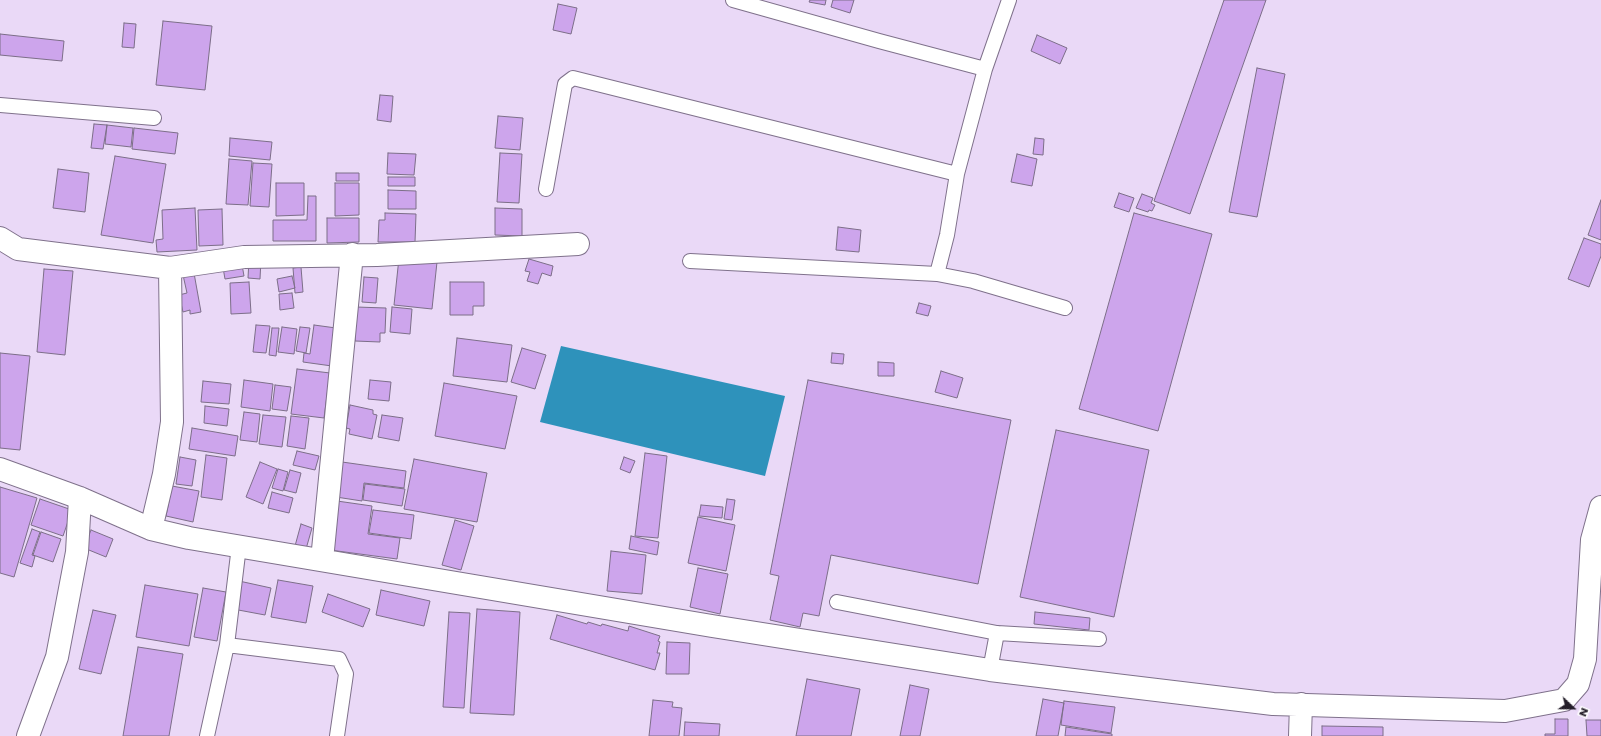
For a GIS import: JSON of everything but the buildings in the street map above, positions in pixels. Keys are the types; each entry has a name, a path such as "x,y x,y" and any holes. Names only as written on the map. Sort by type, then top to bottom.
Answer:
{"street":[{"path":"0,238 18,249 170,268 244,257 352,254 377,255 578,244"},
{"path":"322,560 352,254"},
{"path":"151,529 164,474 172,422 170,268"},
{"path":"0,469 80,498 151,529 189,538 667,618 990,670 1273,704 1505,711 1564,700 1578,684 1585,659 1592,540 1601,506"},
{"path":"28,736 57,657 77,552 80,498"},
{"path":"1300,736 1301,704"}],"lane":[{"path":"733,0 985,69"},
{"path":"936,274 947,235 957,174 985,69 1009,0"},
{"path":"546,189 565,84 573,78 957,174"},
{"path":"0,105 154,118"},
{"path":"690,261 936,274 973,281 1065,308"},
{"path":"207,736 227,645 239,546"},
{"path":"837,602 997,633 1099,639"},
{"path":"990,670 997,633"},
{"path":"227,645 339,659 346,674 345,692 337,736"}],"water":[{"path":"561,346 785,396 765,476 540,422"}]}
